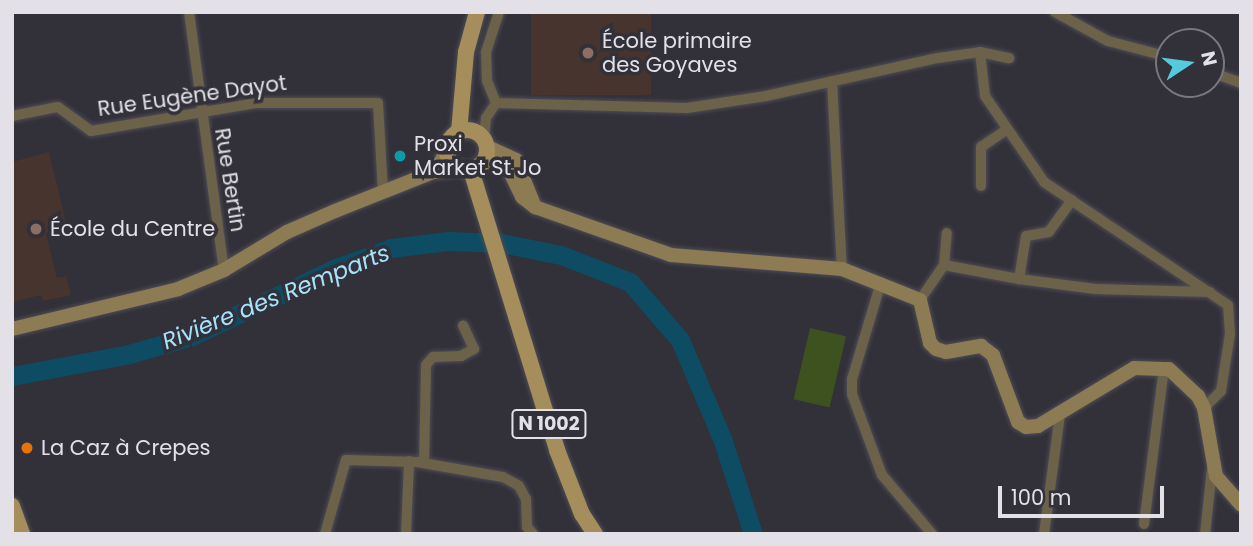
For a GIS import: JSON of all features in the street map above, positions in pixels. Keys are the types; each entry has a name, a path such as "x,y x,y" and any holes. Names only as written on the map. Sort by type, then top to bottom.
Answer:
{"main road":[{"name":"N 1002","path":"479,16 466,52 462,109 474,150 480,202 569,486 595,534"},
{"name":"N 1002","path":"447,150 474,150 451,162 447,150"},
{"path":"12,506 22,534"}],"street":[{"name":"Rue Bertin","path":"189,12 200,110 225,270"},
{"path":"496,103 487,81 486,52 499,12"},
{"path":"1055,12 1108,41 1155,53"},
{"path":"496,103 687,108 980,52 1010,58"},
{"path":"980,52 985,96 1044,182 1228,305 1230,334 1221,391 1204,408"},
{"path":"832,81 842,269"},
{"name":"Rue Eugène Dayot","path":"12,116 58,107 91,131 200,110 296,100 378,103 383,193"},
{"path":"12,329 178,289 225,270 287,232 435,172 474,150 486,118 496,103"},
{"path":"981,186 981,147 1006,130"},
{"path":"435,172 447,150"},
{"path":"474,150 508,168 522,197 535,207 684,258 842,269 881,282 919,300"},
{"path":"1019,279 1026,236 1049,232 1072,200"},
{"path":"947,233 944,265 919,300 930,343 936,349 946,352 981,346 993,355 1018,422 1038,426 1134,369 1164,368 1182,378 1204,408 1212,465 1205,534"},
{"path":"944,265 1095,289 1210,292"},
{"path":"881,282 852,379 852,394 882,475 932,534"},
{"path":"424,463 426,365 433,357 461,356 474,349 463,325"},
{"path":"1144,524 1164,368"},
{"path":"1044,534 1060,414"},
{"path":"325,534 346,460 409,461 503,477 519,486 526,499 527,527 533,534"},
{"path":"406,534 409,461"},
{"path":"1212,465 1222,486 1241,505"}],"shaded area":[{"name":"École primaire des Goyaves","path":"531,12 651,12 651,95 531,95"},
{"name":"École du Centre","path":"49,152 67,227 46,233 57,278 66,276 71,295 43,301 41,295 12,302 12,162"}],"green space":[{"path":"810,328 846,336 830,407 794,399"}],"waterway":[{"name":"Rivière des Remparts","path":"12,376 129,354 192,336 336,268 391,248 448,241 501,243 561,255 630,282 680,340 723,441 753,534"}],"place":[{"name":"École primaire des Goyaves","path":"588,53"},
{"name":"Proxi Market St Jo","path":"400,156"},
{"name":"École du Centre","path":"36,229"},
{"name":"La Caz à Crepes","path":"27,448"}]}
